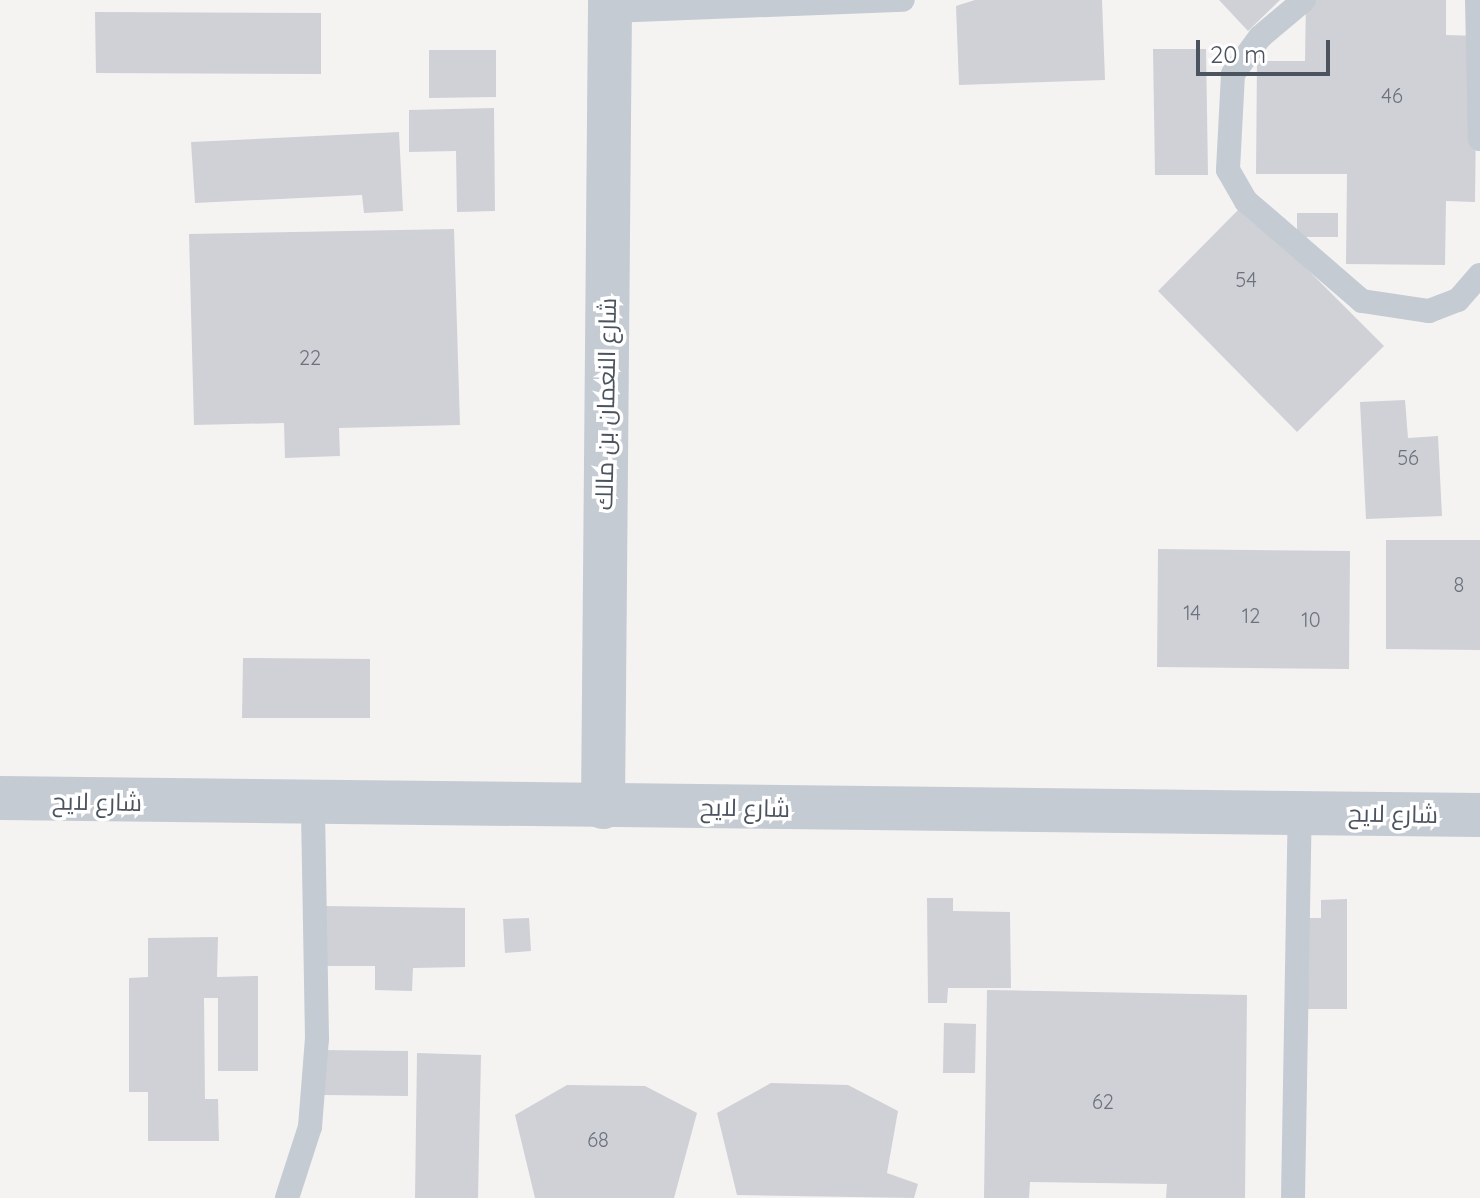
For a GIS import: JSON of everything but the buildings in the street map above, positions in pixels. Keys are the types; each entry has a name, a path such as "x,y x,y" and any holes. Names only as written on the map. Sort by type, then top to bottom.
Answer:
{"street":[{"name":"شارع النعمان بن مالك","path":"603,807 610,6"},
{"name":"شارع لايح","path":"3,801 1480,815"}],"lane":[{"path":"610,6 903,0"},
{"path":"1304,0 1260,37 1233,74 1228,170 1246,201 1362,301 1429,311 1458,300 1480,275"},
{"path":"1477,0 1480,139"},
{"path":"287,1198 310,1127 317,1039 313,804"},
{"path":"1293,1198 1300,813"}]}
